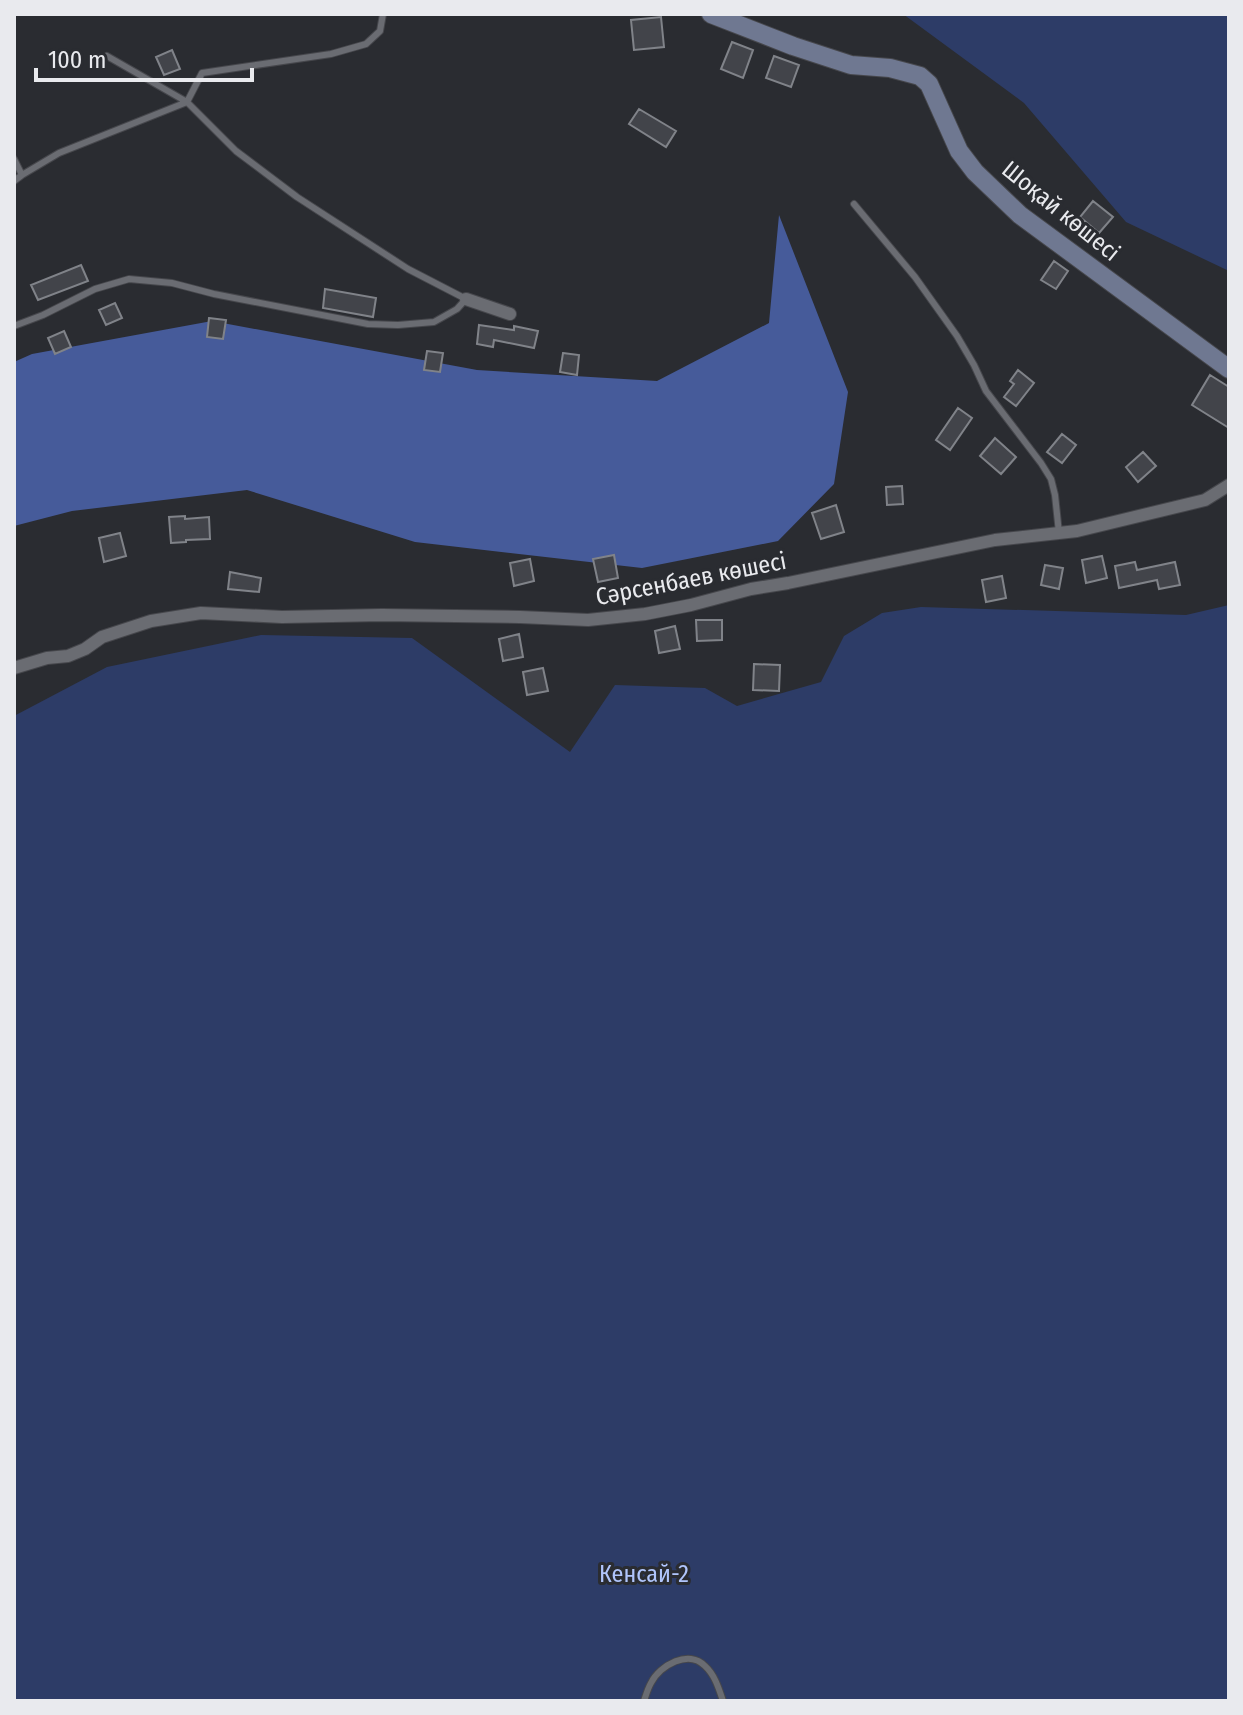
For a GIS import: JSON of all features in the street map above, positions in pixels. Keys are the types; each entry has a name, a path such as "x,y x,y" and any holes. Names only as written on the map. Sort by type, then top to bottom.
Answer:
{"street":[{"name":"Шоқай көшесі","path":"711,14 851,65 890,68 920,76 929,84 959,151 975,172 1020,215 1229,369"},
{"path":"466,299 510,314"},
{"name":"Сәрсенбаев көшесі","path":"14,668 47,658 68,656 102,637 151,621 201,613 282,617 382,615 588,620 645,614 751,589 995,540 1077,531 1205,500 1229,485"}],"lane":[{"path":"14,181 59,153 187,102 202,73 331,54 366,44 380,31 383,14"},
{"path":"14,326 95,289 129,279 172,283 368,324 434,322 457,309 466,299 408,269 297,197 236,151 187,102 107,56"},
{"path":"14,159 22,175"},
{"path":"854,204 924,289 957,336 986,391 1051,479 1059,533"},
{"path":"644,1701 651,1682 661,1669 674,1661 689,1659 704,1664 717,1683 723,1701"}],"green space":[{"path":"903,14 1229,14 1229,271 1126,222 1024,103"},
{"name":"Кенсай-2","path":"1229,605 1229,1701 14,1701 14,716 107,667 261,635 412,638 570,752 615,685 705,688 737,706 821,682 844,636 882,613 921,607 1186,615"}],"shaded area":[{"path":"779,215 848,392 834,484 778,541 642,568 415,542 247,490 72,511 14,526 14,362 32,354 212,321 477,370 657,381 769,323"}],"building":[{"path":"661,17 664,47 634,50 631,20"},
{"path":"732,42 753,50 743,78 721,69"},
{"path":"172,50 180,69 164,75 156,57"},
{"path":"774,56 799,65 791,87 766,78"},
{"path":"639,109 676,131 666,147 629,124"},
{"path":"1093,201 1113,217 1099,233 1080,217"},
{"path":"1054,261 1068,271 1056,289 1041,280"},
{"path":"81,265 88,281 38,300 31,285"},
{"path":"325,289 376,298 373,317 323,308"},
{"path":"115,303 122,318 106,325 99,310"},
{"path":"209,318 226,320 223,339 207,337"},
{"path":"479,325 514,330 514,326 538,331 534,348 494,340 493,347 477,344"},
{"path":"64,331 71,347 55,354 48,338"},
{"path":"427,351 443,353 440,372 424,370"},
{"path":"563,353 579,355 577,375 560,372"},
{"path":"1018,370 1034,383 1016,406 1004,397 1014,384 1010,381"},
{"path":"1210,375 1229,387 1229,428 1192,405"},
{"path":"958,408 972,418 950,450 936,440"},
{"path":"1062,434 1076,445 1062,463 1047,452"},
{"path":"995,438 1016,457 1001,474 980,456"},
{"path":"1143,452 1156,466 1138,482 1126,467"},
{"path":"902,486 903,504 887,505 886,487"},
{"path":"836,505 844,532 821,539 812,513"},
{"path":"185,516 185,519 209,517 210,539 171,543 169,517"},
{"path":"120,533 126,556 104,562 99,538"},
{"path":"614,555 618,578 598,582 593,559"},
{"path":"1102,556 1107,578 1086,583 1082,560"},
{"path":"530,559 534,581 514,586 510,563"},
{"path":"1135,562 1137,570 1175,562 1180,585 1159,589 1157,580 1119,588 1115,566"},
{"path":"1045,565 1063,568 1059,589 1041,585"},
{"path":"230,572 261,578 259,592 228,589"},
{"path":"1002,576 1006,598 986,602 982,580"},
{"path":"696,620 722,620 722,640 697,641"},
{"path":"675,626 680,649 659,653 655,631"},
{"path":"519,634 523,657 503,661 499,639"},
{"path":"754,664 780,665 779,691 753,690"},
{"path":"543,668 548,691 527,695 523,672"}]}
